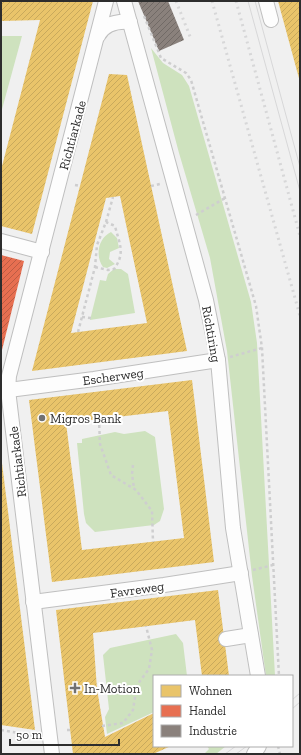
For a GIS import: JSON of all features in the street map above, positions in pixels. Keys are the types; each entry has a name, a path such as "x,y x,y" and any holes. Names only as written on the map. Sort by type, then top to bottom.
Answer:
{"street":[{"name":"Richtiarkade","path":"52,754 4,391 42,252 106,1"},
{"name":"Richtiring","path":"124,1 185,219 206,300 218,360 233,528 258,675"},
{"path":"266,1 271,20"},
{"path":"98,37 101,31 111,24 130,22"},
{"path":"1,241 42,252"},
{"name":"Escherweg","path":"4,391 218,360"},
{"name":"Favreweg","path":"33,602 156,586 241,572"},
{"path":"226,639 251,635"}],"path":[{"path":"141,9 161,58 186,73 191,80 256,306 262,348 279,675"},
{"path":"151,186 161,184"},
{"path":"75,185 80,186"},
{"path":"78,332 95,267 97,245 106,222 113,197"},
{"path":"185,219 194,216 225,198"},
{"path":"95,267 108,270 114,269 120,261 122,254 115,226 106,222"},
{"path":"82,317 91,318"},
{"path":"218,360 262,348"},
{"path":"99,419 100,444 111,475 134,489 152,511 153,542"},
{"path":"133,465 132,474 134,489"},
{"path":"241,572 273,565"},
{"path":"102,726 123,723 133,710 137,685 149,669 152,650 146,626"},
{"path":"1,730 43,738"}],"green space":[{"path":"1,36 22,36 1,113"},
{"path":"151,48 163,63 182,75 189,86 251,302 257,343 275,675 266,675 252,576 227,351 210,258 179,153"},
{"path":"111,232 117,238 119,248 110,252 109,259 115,264 107,268 103,267 99,258 99,248 103,238"},
{"path":"114,269 121,269 128,274 135,313 90,320 100,280 106,281 108,274"},
{"path":"145,431 155,437 164,509 160,521 154,525 95,532 86,523 84,514 77,443 82,443 82,439 115,432 124,434"},
{"path":"176,634 183,643 187,675 153,675 153,712 107,734 105,717 109,709 103,655 110,648"},
{"path":"208,747 225,747 216,754 204,754 209,749"}],"building: Wohnen":[{"path":"1,1 93,1 32,234 1,226 1,170 40,20 1,21"},
{"path":"278,1 300,1 300,82"},
{"path":"109,74 127,75 187,351 32,371","holes":["120,196 147,323 71,333 106,198"]},
{"path":"192,380 214,562 52,582 29,400","holes":["168,411 184,538 82,550 66,423"]},
{"path":"2,463 35,730 1,725"},
{"path":"218,590 229,675 202,675 195,620 93,633 97,689 105,737 153,713 153,747 169,747 153,754 73,754 56,610"}],"building: Handel":[{"path":"1,255 24,261 2,350 1,350"}],"building: Industrie":[{"path":"138,1 168,1 184,40 159,51"}],"tram line":[{"path":"248,1 300,191"},
{"path":"255,1 300,167"},
{"path":"293,699 300,693"},
{"path":"293,708 300,702"},
{"path":"225,754 235,747"},
{"path":"236,754 246,747"}],"railway":[{"path":"176,1 191,39"},
{"path":"212,1 300,316"},
{"path":"236,1 300,236"}],"place":[{"name":"Migros Bank","path":"42,418"},
{"name":"In-Motion","path":"75,688"}]}
